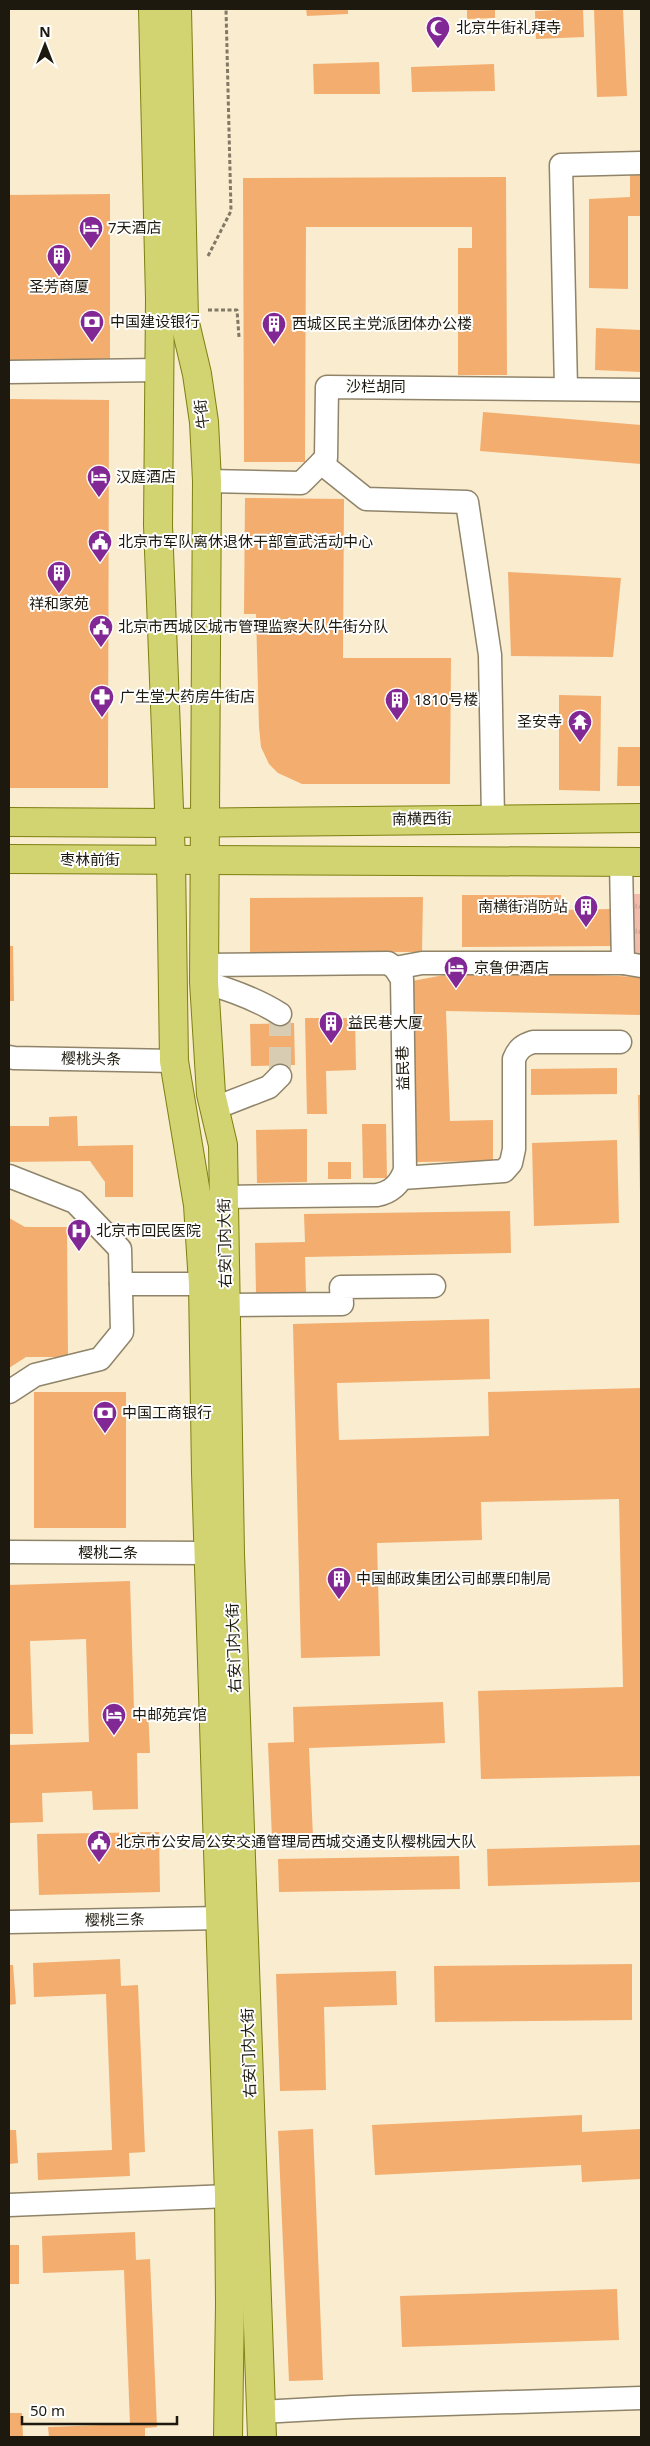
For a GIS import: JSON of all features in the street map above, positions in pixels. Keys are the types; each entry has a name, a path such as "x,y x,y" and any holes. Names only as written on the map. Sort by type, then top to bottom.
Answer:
{"main road":[{"path":"9,822 170,823 158,525 160,370 153,9"},
{"name":"牛街","path":"177,9 184,318 204,422 207,481 204,860"},
{"name":"南横西街","path":"170,823 492,818 641,818"},
{"name":"右安门内大街","path":"170,823 174,1060 198,1205 219,1553 232,1917 262,2425"},
{"name":"枣林前街","path":"9,859 204,860"},
{"path":"204,860 631,862"},
{"name":"右安门内大街","path":"204,860 204,974 211,1094 223,1145 226,1305 219,1553"},
{"name":"右安门内大街","path":"228,2437 232,1917"}],"street":[{"path":"641,163 561,165 566,388 641,390"},
{"path":"9,372 160,370"},
{"name":"沙栏胡同","path":"321,463 326,458 327,387 566,388"},
{"path":"207,481 301,483 321,463 366,499 466,502 490,654 492,818"},
{"path":"204,974 388,963 396,968 422,963 632,965 631,862"},
{"name":"益民巷","path":"396,968 402,979 405,1170 402,1178"},
{"path":"204,974 280,1014"},
{"path":"224,1197 377,1195 388,1193 402,1178 504,1171 511,1163 514,1149 514,1059 517,1052 524,1045 533,1042 620,1042"},
{"name":"樱桃头条","path":"9,1056 14,1058 174,1060"},
{"path":"215,1108 270,1087 280,1076"},
{"path":"9,1176 75,1202 120,1249 122,1332 100,1359 35,1374 9,1392"},
{"path":"121,1284 203,1284"},
{"path":"226,1305 342,1304 341,1287 434,1286"},
{"name":"樱桃二条","path":"9,1552 219,1553"},
{"name":"樱桃三条","path":"9,1922 232,1917"},
{"path":"9,2205 229,2196"},
{"path":"262,2425 352,2407 641,2398"}],"path":[{"path":"206,260 231,211 226,9"}],"green space":[{"path":"631,894 641,894 641,954 630,954"}],"building":[{"path":"306,9 348,9 348,14 307,16"},
{"path":"467,9 495,9 495,18 467,19"},
{"path":"583,9 584,37 536,39 535,11"},
{"path":"594,9 623,9 627,96 597,97"},
{"path":"379,62 380,94 314,94 313,64"},
{"path":"494,64 495,91 412,92 411,67"},
{"path":"630,175 641,175 641,216 628,216 628,289 589,288 589,199 630,197"},
{"path":"506,177 507,375 458,375 458,248 472,248 472,227 306,227 305,462 244,462 243,178"},
{"name":"圣芳商厦","path":"110,194 110,360 9,360 9,195"},
{"path":"596,328 641,330 641,372 595,370"},
{"name":"祥和家苑","path":"9,399 109,400 108,788 9,788"},
{"path":"483,412 641,425 641,464 480,451"},
{"path":"245,498 344,499 343,658 451,658 450,784 302,784 278,773 269,764 261,747 259,727 256,614 244,614"},
{"path":"508,572 621,578 613,657 511,656"},
{"name":"圣安寺","path":"559,695 601,696 600,791 559,790"},
{"path":"618,747 641,747 641,786 617,786"},
{"path":"462,895 561,895 561,910 611,909 611,946 462,947"},
{"path":"423,897 422,952 250,952 250,898"},
{"path":"9,946 13,946 14,1001 9,1001"},
{"path":"472,970 641,977 641,1015 446,1011 450,1121 493,1120 493,1161 416,1162 412,981"},
{"name":"益民巷大厦","path":"305,1018 355,1018 356,1070 326,1071 327,1114 307,1114"},
{"path":"294,1023 295,1065 251,1066 250,1024"},
{"path":"617,1068 617,1094 531,1095 531,1069"},
{"path":"638,1095 641,1095 641,1193 640,1193"},
{"path":"77,1116 78,1146 133,1145 133,1197 105,1197 105,1182 90,1161 9,1162 9,1126 49,1126 49,1117"},
{"path":"362,1124 386,1124 387,1178 363,1178"},
{"path":"307,1129 307,1182 257,1183 256,1130"},
{"path":"617,1140 619,1223 534,1226 532,1143"},
{"path":"328,1162 351,1162 351,1179 328,1179"},
{"path":"510,1211 511,1253 305,1257 306,1292 256,1293 255,1243 305,1242 304,1214"},
{"path":"9,1218 25,1227 67,1227 68,1357 26,1357 9,1368"},
{"name":"中国邮政集团公司邮票印制局","path":"489,1319 490,1379 337,1383 339,1440 489,1436 488,1392 641,1388 641,1776 481,1779 478,1691 623,1687 619,1499 481,1502 482,1540 377,1543 380,1656 301,1658 293,1324"},
{"path":"34,1392 126,1392 126,1528 34,1528"},
{"path":"130,1581 134,1709 148,1709 150,1753 137,1753 138,1809 93,1810 92,1791 42,1793 43,1822 9,1823 9,1745 89,1742 86,1639 30,1641 33,1734 9,1734 9,1585"},
{"path":"443,1702 445,1743 309,1748 313,1837 272,1839 268,1743 294,1742 293,1707"},
{"name":"北京市公安局公安交通管理局西城交通支队樱桃园大队","path":"159,1832 160,1892 39,1895 37,1834"},
{"path":"641,1845 641,1882 488,1886 487,1849"},
{"path":"459,1856 460,1889 279,1892 278,1859"},
{"path":"120,1959 121,1986 138,1985 145,2152 129,2153 130,2176 38,2180 37,2153 112,2150 106,1994 34,1997 33,1963"},
{"path":"632,1964 632,2020 435,2022 434,1966"},
{"path":"9,1965 13,1965 16,2004 9,2005"},
{"path":"396,1971 397,2005 324,2007 326,2090 280,2091 276,1974"},
{"path":"582,2115 582,2132 641,2129 641,2179 582,2182 581,2165 375,2175 372,2125"},
{"path":"313,2129 323,2380 289,2381 278,2131"},
{"path":"9,2130 16,2130 18,2163 9,2164"},
{"path":"135,2232 136,2260 150,2259 157,2427 145,2428 145,2437 49,2437 48,2427 130,2424 124,2270 43,2273 42,2236"},
{"path":"9,2245 19,2245 19,2284 9,2284"},
{"path":"617,2289 619,2340 402,2347 400,2296"},
{"path":"9,2413 22,2413 23,2437 9,2437"}],"tunnel":[{"path":"280,1014 280,1076"}],"place":[{"name":"北京牛街礼拜寺","path":"438,49"},
{"name":"7天酒店","path":"91,249"},
{"name":"圣芳商厦","path":"59,277"},
{"name":"中国建设银行","path":"92,343"},
{"name":"西城区民主党派团体办公楼","path":"274,345"},
{"name":"汉庭酒店","path":"99,498"},
{"name":"北京市军队离休退休干部宣武活动中心","path":"100,563"},
{"name":"祥和家苑","path":"59,594"},
{"name":"北京市西城区城市管理监察大队牛街分队","path":"101,648"},
{"name":"广生堂大药房牛街店","path":"102,718"},
{"name":"1810号楼","path":"397,721"},
{"name":"圣安寺","path":"580,743"},
{"name":"南横街消防站","path":"586,928"},
{"name":"京鲁伊酒店","path":"456,989"},
{"name":"益民巷大厦","path":"331,1044"},
{"name":"北京市回民医院","path":"79,1252"},
{"name":"中国工商银行","path":"105,1434"},
{"name":"中国邮政集团公司邮票印制局","path":"339,1600"},
{"name":"中邮苑宾馆","path":"114,1736"},
{"name":"北京市公安局公安交通管理局西城交通支队樱桃园大队","path":"99,1863"}]}
